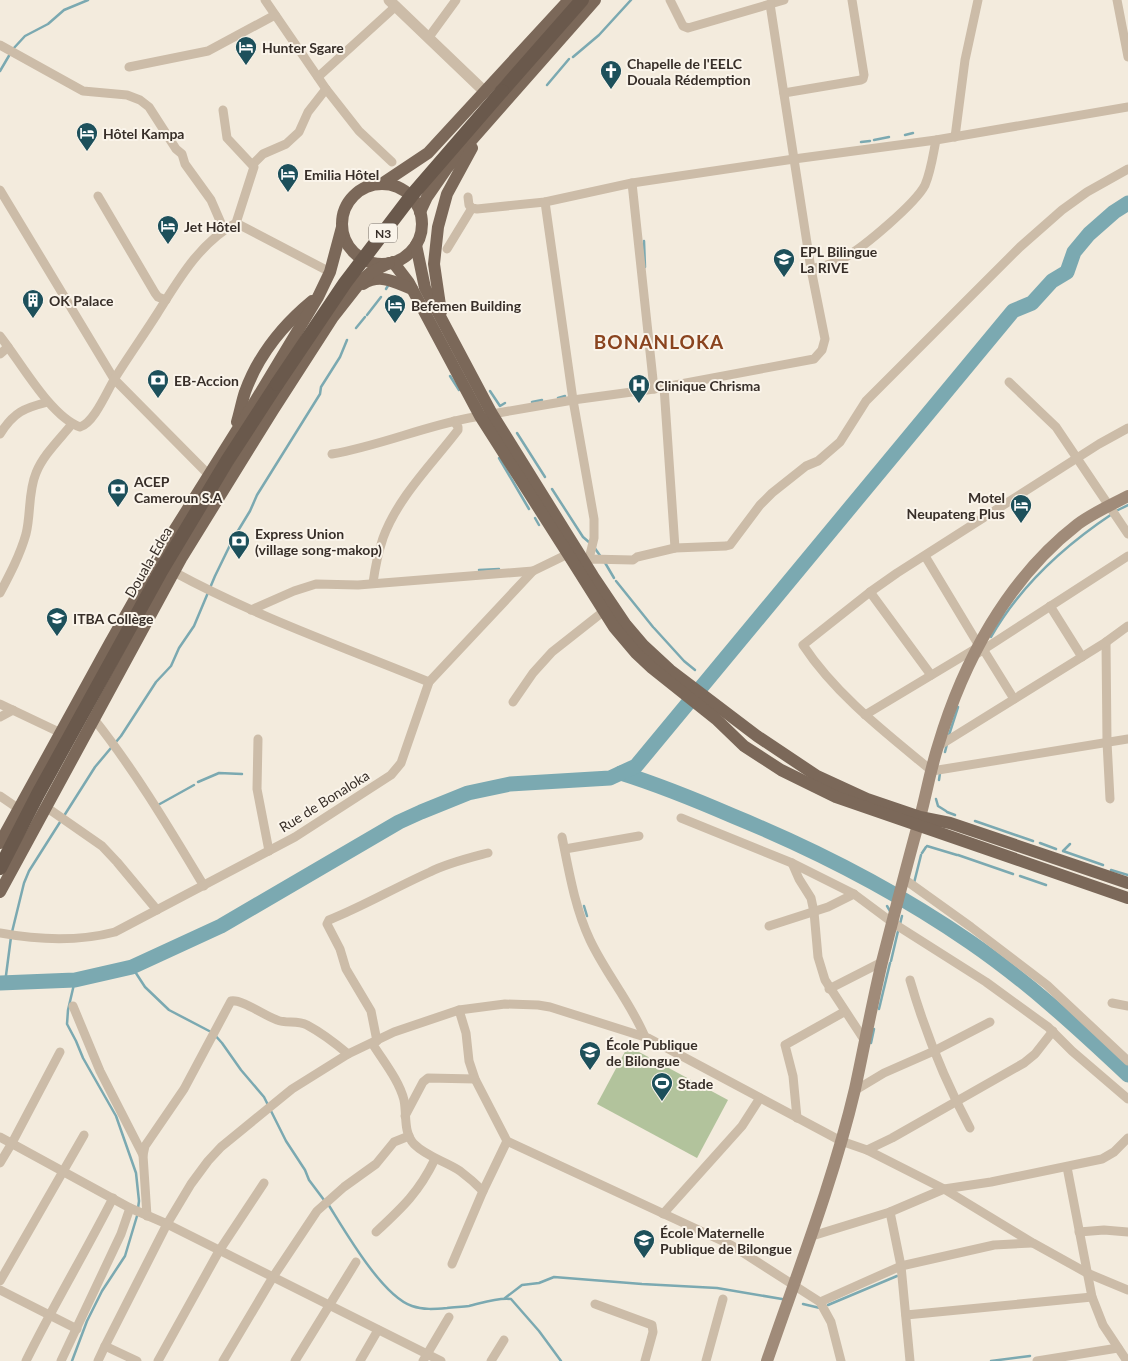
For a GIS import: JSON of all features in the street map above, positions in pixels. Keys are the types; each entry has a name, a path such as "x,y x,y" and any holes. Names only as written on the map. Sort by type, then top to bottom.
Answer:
{"highway":[{"name":"Douala-Edea","path":"0,868 38,794 160,573 218,476 277,384 345,283 412,194 582,0"}],"main road":[{"path":"0,844 110,642 172,534 318,296 330,272 342,227 344,210 352,196 366,186 383,183 428,153 569,0"},
{"path":"420,212 436,182 595,0"},
{"path":"442,322 434,264 438,227 447,194 483,126"},
{"path":"0,892 174,572 273,410 333,317 354,290 370,273 406,256 416,245 421,229 420,212 412,197 406,192 399,187 383,183"},
{"path":"342,227 346,243 357,256 372,263 391,263"},
{"path":"416,245 425,288 486,415 611,604 643,645 676,681"},
{"path":"391,263 412,289 568,554 583,562 604,612 636,653 720,714 817,776 919,821 1128,898"},
{"path":"354,290 366,282 383,278 412,289"},
{"path":"767,1361 812,1236 841,1141 854,1091 882,962 937,747 953,701 977,650 1014,589 1051,547 1078,524 1128,496"},
{"path":"919,821 950,823 1128,883"}],"street":[{"path":"266,0 326,89 359,130 392,162"},
{"path":"429,37 456,0"},
{"path":"670,0 683,26 688,28 784,0"},
{"path":"784,94 863,79 864,75 852,0"},
{"path":"955,137 965,60 978,0"},
{"path":"1117,0 1128,57"},
{"path":"318,77 393,3 485,92"},
{"path":"332,454 375,445 454,421 573,400 654,389 814,359 822,350 825,339 811,269 770,4"},
{"path":"129,67 208,51 275,15"},
{"path":"2,46 83,91 128,95 146,103 176,149 182,154 185,164 211,200 224,230"},
{"path":"253,164 264,154 286,144 299,132 308,112 326,89"},
{"path":"468,197 469,205 477,210 545,202 632,183 936,140 1128,107"},
{"path":"0,336 48,402 72,424 80,427 88,422 187,268 201,251 224,230 236,224 254,170 253,164 227,138 223,110"},
{"path":"811,269 844,258 883,229 915,198 924,187 936,140"},
{"path":"545,202 573,400 594,519 594,538 583,562 633,560 675,548 730,545 760,505 785,482 806,466 818,461 840,442 866,402 1020,247 1062,210 1087,192 1128,169"},
{"path":"632,183 654,389"},
{"path":"0,190 114,379 209,475"},
{"path":"98,196 155,293 158,297 166,300"},
{"path":"447,249 472,208"},
{"path":"236,224 330,272"},
{"path":"0,354 8,346"},
{"path":"1010,382 1050,420 1078,458 1128,534"},
{"path":"664,387 675,548"},
{"path":"0,434 17,413 28,407 48,402"},
{"path":"373,583 384,537 394,515 406,496 458,430 454,421"},
{"path":"0,593 16,563 26,532 32,485 36,472 72,424"},
{"path":"1128,428 1078,458 870,592 803,645 833,683 865,715 932,771 1128,739"},
{"name":"Rue de Bonaloka","path":"0,933 43,939 100,936 125,927 295,837 396,770 401,763 429,682 533,571 568,554"},
{"path":"925,556 977,650 1014,699"},
{"path":"865,715 1050,606 1128,556"},
{"path":"251,610 316,584 342,585 533,571"},
{"path":"174,572 212,593 251,610 429,682"},
{"path":"870,592 931,675"},
{"path":"1050,606 1082,657"},
{"path":"513,702 533,673 552,652 604,612"},
{"path":"937,747 1106,642 1128,626"},
{"path":"1106,642 1107,742 1110,799"},
{"path":"0,704 61,733"},
{"path":"0,717 13,710"},
{"path":"94,719 143,786 204,886"},
{"path":"258,740 257,789 269,851"},
{"path":"0,796 19,809"},
{"path":"46,807 102,846 157,910"},
{"path":"681,818 792,863 854,894 894,918 1053,1031 1072,1051 1128,1099"},
{"path":"565,849 639,836"},
{"path":"562,837 573,890 583,924 604,967 645,1037"},
{"path":"483,1191 461,1171 435,1159 408,1136 403,1098 396,1081 374,1042 371,1011 346,970 340,948 327,924 329,920 358,908 431,871 457,861 488,853"},
{"path":"792,863 811,898 818,957 822,972 829,989 865,1041"},
{"path":"903,883 971,927 1047,985 1128,1061"},
{"path":"769,926 828,907 854,894"},
{"path":"829,989 882,962"},
{"path":"910,980 934,1051 970,1128"},
{"path":"147,1216 143,1155 145,1146 184,1089 231,1001 234,1000 277,1020 295,1022 307,1026 348,1054"},
{"path":"1112,1003 1128,1006"},
{"path":"98,1361 167,1224 191,1184 221,1147 292,1089 348,1054 394,1032 459,1010 498,1004 538,1005 645,1037 841,1141 867,1150 944,1189 1033,1244 1087,1273 1128,1290"},
{"path":"72,1006 100,1071 143,1155"},
{"path":"459,1010 466,1033 475,1079 507,1141 731,1245 794,1284 820,1302 831,1322 841,1361"},
{"path":"797,1118 793,1076 785,1045 844,1012"},
{"path":"854,1091 884,1073 934,1051 990,1022"},
{"path":"867,1150 892,1138 1030,1058 1053,1031"},
{"path":"0,1163 60,1052"},
{"path":"406,1116 422,1082 428,1078 475,1079"},
{"path":"663,1214 742,1126 760,1098"},
{"path":"0,1281 84,1135"},
{"path":"223,1361 273,1277 322,1205 376,1164 394,1142 408,1136"},
{"path":"0,1137 130,1208 167,1224 378,1330 425,1358 441,1361"},
{"path":"812,1236 890,1212 944,1189 1068,1167 1102,1159 1114,1152 1128,1138"},
{"path":"452,1264 507,1141"},
{"path":"376,1232 415,1193 435,1159"},
{"path":"1068,1167 1092,1297 1103,1325 1127,1361"},
{"path":"158,1361 219,1251 264,1183"},
{"path":"26,1361 49,1314 93,1238 113,1198"},
{"path":"61,1361 121,1234 130,1208"},
{"path":"890,1212 901,1266 910,1361"},
{"path":"1079,1232 1104,1230 1128,1232"},
{"path":"820,1302 901,1266 994,1244 1033,1244"},
{"path":"295,1361 356,1262"},
{"path":"0,1290 77,1329"},
{"path":"906,1315 1092,1297"},
{"path":"706,1361 723,1299"},
{"path":"596,1304 652,1325 654,1332 645,1361"},
{"path":"425,1358 449,1317"},
{"path":"360,1361 378,1330"},
{"path":"491,1361 504,1340"},
{"path":"106,1346 137,1361"},
{"path":"1037,1361 1066,1359 1118,1348"}],"green space":[{"name":"Stade","path":"628,1046 728,1100 697,1158 597,1104"}],"waterway":[{"path":"13,49 25,36 48,24 64,10 88,0"},
{"path":"573,57 599,35 631,0"},
{"path":"0,71 10,54"},
{"path":"547,85 569,59"},
{"path":"905,135 913,133"},
{"path":"874,140 889,137"},
{"path":"861,142 870,141"},
{"path":"0,983 75,980 132,967 221,926 399,822 468,793 510,784 610,778 636,766 1013,311 1032,303 1052,281 1067,272 1074,252 1089,234 1114,212 1128,203"},
{"path":"644,241 645,267"},
{"path":"386,289 389,284"},
{"path":"367,315 381,297"},
{"path":"356,328 365,317"},
{"path":"12,932 24,883 29,871 95,767 121,736 156,682 171,666 179,648 194,626 233,539 250,511 257,495 320,394 321,387 340,357 347,340"},
{"path":"450,376 459,390"},
{"path":"490,391 500,406 505,403"},
{"path":"558,398 565,396"},
{"path":"532,402 542,400"},
{"path":"517,433 545,477"},
{"path":"499,458 529,509"},
{"path":"552,489 583,537 590,543"},
{"path":"1116,511 1128,505"},
{"path":"991,637 1015,601 1044,568 1094,526 1112,514"},
{"path":"535,518 539,525"},
{"path":"594,547 601,557"},
{"path":"604,561 614,578"},
{"path":"479,570 499,569"},
{"path":"616,581 653,627"},
{"path":"654,628 684,661 695,670"},
{"path":"949,735 958,707"},
{"path":"945,752 947,744"},
{"path":"198,782 219,773 242,774"},
{"path":"621,773 764,829 825,857 942,923 991,957 1032,989 1128,1075"},
{"path":"939,780 940,773"},
{"path":"158,805 194,785"},
{"path":"936,799 938,806 946,811"},
{"path":"947,812 955,815"},
{"path":"975,821 1033,841"},
{"path":"1040,843 1056,849"},
{"path":"1070,844 1063,851 1103,865"},
{"path":"927,846 957,855"},
{"path":"922,853 926,847"},
{"path":"914,883 921,855"},
{"path":"958,855 1013,874"},
{"path":"1111,870 1128,875"},
{"path":"1020,876 1046,885"},
{"path":"906,904 908,896"},
{"path":"584,906 587,916"},
{"path":"887,906 890,911"},
{"path":"900,924 902,916"},
{"path":"891,961 898,931"},
{"path":"5,983 11,937"},
{"path":"879,1009 890,963"},
{"path":"132,967 145,987 169,1010 213,1033 222,1043 241,1070 264,1097 286,1141 305,1170 309,1180 324,1200"},
{"path":"72,1361 87,1321 102,1291 125,1256 137,1216 139,1201 136,1173 116,1116 83,1058 67,1024 68,1010 75,980"},
{"path":"871,1043 874,1029"},
{"path":"328,1204 365,1261 389,1290 400,1300 412,1306 434,1309 469,1306 495,1300 511,1299 539,1331 561,1361"},
{"path":"828,1305 897,1276"},
{"path":"505,1298 522,1285 539,1283 554,1277 717,1288 782,1299"},
{"path":"803,1304 820,1308"},
{"path":"991,1361 1030,1356"}],"place":[{"name":"Hunter Sgare","path":"246,66"},
{"name":"Chapelle de l'EELC Douala Rédemption","path":"611,90"},
{"name":"Hôtel Kampa","path":"87,152"},
{"name":"Emilia Hôtel","path":"288,193"},
{"name":"Jet Hôtel","path":"168,245"},
{"name":"EPL Bilingue La RIVE","path":"784,278"},
{"name":"OK Palace","path":"33,319"},
{"name":"Befemen Building","path":"395,324"},
{"name":"EB-Accion","path":"158,399"},
{"name":"Clinique Chrisma","path":"639,404"},
{"name":"ACEP Cameroun S.A","path":"118,508"},
{"name":"Motel Neupateng Plus","path":"1021,524"},
{"name":"Express Union (village song-makop)","path":"239,560"},
{"name":"ITBA Collège","path":"57,637"},
{"name":"École Publique de Bilongue","path":"590,1071"},
{"name":"Stade","path":"662,1102"},
{"name":"École Maternelle Publique de Bilongue","path":"644,1259"}],"district":[{"name":"BONANLOKA","path":"659,341"}]}
